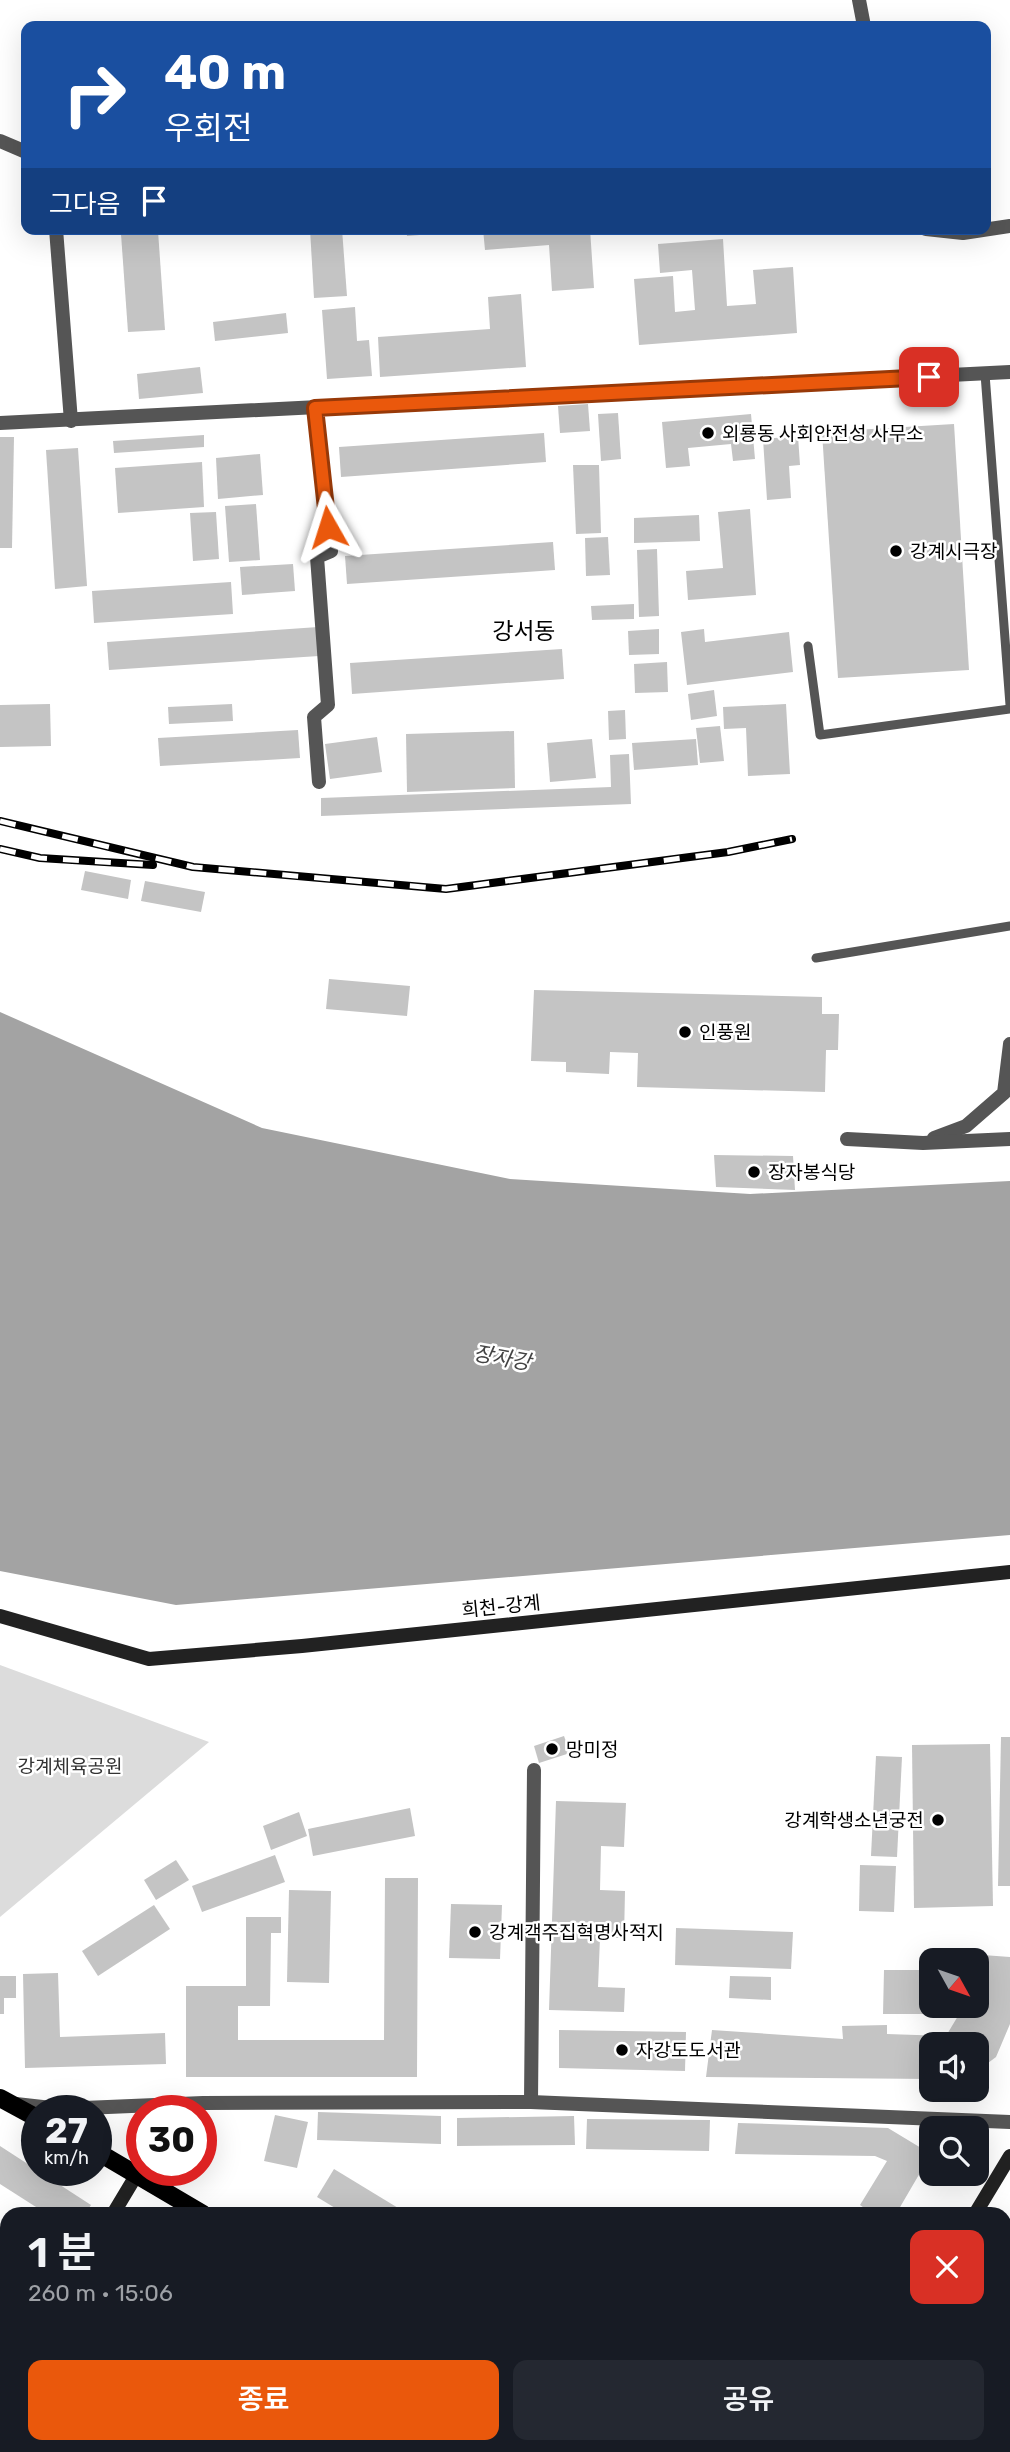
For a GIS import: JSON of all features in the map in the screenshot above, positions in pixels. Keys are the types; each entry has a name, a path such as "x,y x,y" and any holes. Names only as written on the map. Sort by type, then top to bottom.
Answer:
{"main road":[{"name":"희천-강계","path":"0,1616 149,1659 302,1646 1010,1572"},
{"path":"979,2207 1010,2155"},
{"path":"117,2207 131,2186"},
{"path":"162,2186 193,2207"}],"street":[{"path":"859,0 863,21"},
{"path":"0,141 21,150"},
{"path":"991,229 1010,226"},
{"path":"56,235 71,421"},
{"path":"0,423 1010,372"},
{"path":"315,408 331,551 317,557 328,705 314,717 319,782"},
{"path":"923,1143 966,1126 1004,1093 1010,1044"},
{"path":"847,1139 923,1143 1010,1139"},
{"path":"531,2102 534,1770"},
{"path":"6,2101 60,2109 126,2106"},
{"path":"217,2103 531,2102 1010,2122"}],"lane":[{"path":"808,646 820,735 1010,707 985,374"},
{"path":"816,958 1010,926"}],"green space":[{"name":"강계체육공원","path":"0,1665 209,1742 0,1917"}],"water":[{"name":"장자강","path":"0,1012 262,1128 510,1179 750,1194 1010,1181 1010,1535 176,1605 0,1571"}],"building":[{"path":"121,235 158,235 165,330 128,332"},
{"path":"310,235 342,235 347,296 314,298"},
{"path":"484,235 590,235 594,288 552,291 549,245 485,250"},
{"path":"723,239 727,306 756,304 753,270 793,267 797,333 639,345 634,279 673,276 675,312 695,310 692,270 660,273 658,244"},
{"path":"521,294 526,367 380,377 378,337 490,329 488,297"},
{"path":"355,307 357,341 369,340 372,376 327,379 322,310"},
{"path":"286,313 288,333 215,341 213,322"},
{"path":"200,367 203,393 139,399 137,374"},
{"path":"588,404 590,431 560,433 558,406"},
{"path":"618,413 621,459 601,461 598,414"},
{"name":"외룡동 사회안전성 사무소","path":"751,414 755,459 733,461 731,444 688,448 690,466 666,468 662,422"},
{"name":"강계시극장","path":"954,424 969,670 838,678 822,432"},
{"path":"544,433 546,462 341,477 339,447"},
{"path":"204,435 204,447 114,453 113,441"},
{"path":"798,436 800,465 789,466 791,498 767,500 763,439"},
{"path":"0,437 14,437 12,548 0,548"},
{"path":"78,448 87,586 55,589 46,450"},
{"path":"260,454 263,495 218,499 216,458"},
{"path":"202,462 204,507 118,513 115,468"},
{"path":"573,465 599,465 601,533 576,534"},
{"path":"256,504 260,560 229,562 225,506"},
{"path":"750,509 756,595 688,600 686,571 723,568 718,512"},
{"path":"216,512 219,559 193,561 190,513"},
{"path":"699,515 700,541 634,543 634,518"},
{"path":"608,537 610,575 586,576 585,538"},
{"path":"553,542 555,570 347,584 345,556"},
{"path":"657,549 659,616 639,617 637,550"},
{"path":"293,564 295,591 242,595 240,567"},
{"path":"231,582 233,614 94,623 92,591"},
{"path":"634,604 634,619 592,620 591,606"},
{"path":"318,627 319,656 109,670 107,642"},
{"path":"659,629 659,654 629,655 628,631"},
{"path":"704,629 705,642 789,632 793,672 687,685 681,632"},
{"path":"562,649 564,679 352,694 350,663"},
{"path":"667,662 668,692 635,693 634,664"},
{"path":"714,690 717,716 691,720 688,694"},
{"path":"50,704 51,746 0,747 0,705"},
{"path":"232,704 233,721 169,724 168,707"},
{"path":"786,704 790,774 748,776 746,728 724,729 723,707"},
{"path":"625,710 626,739 609,740 608,711"},
{"path":"720,726 724,761 700,763 696,728"},
{"path":"298,730 300,758 160,766 158,738"},
{"path":"514,731 515,788 407,792 406,734"},
{"path":"377,737 382,772 330,779 325,744"},
{"path":"592,739 596,778 550,782 547,743"},
{"path":"696,739 698,765 634,770 632,743"},
{"path":"629,754 631,804 321,816 321,798 611,787 610,755"},
{"path":"85,871 131,880 128,899 81,890"},
{"path":"145,881 205,892 201,912 141,901"},
{"path":"329,979 410,986 407,1016 326,1009"},
{"name":"인풍원","path":"534,990 822,997 822,1014 839,1014 838,1050 826,1050 825,1092 637,1087 638,1053 610,1052 609,1074 566,1072 566,1062 531,1061"},
{"name":"장자봉식당","path":"714,1155 793,1156 795,1190 716,1187"},
{"name":"망미정","path":"564,1736 570,1753 539,1763 534,1746"},
{"path":"1001,1737 1010,1737 1010,1886 998,1886"},
{"path":"990,1744 993,1906 914,1908 912,1745"},
{"path":"876,1756 902,1757 897,1857 871,1856"},
{"path":"556,1801 626,1803 624,1847 601,1846 600,1890 625,1891 624,1938 600,1938 598,1987 625,1988 624,2012 549,2010"},
{"path":"410,1808 415,1836 313,1856 308,1829"},
{"path":"299,1812 307,1836 271,1850 263,1826"},
{"path":"275,1855 285,1882 202,1912 192,1886"},
{"path":"176,1860 189,1880 156,1900 144,1880"},
{"path":"860,1865 896,1866 894,1912 859,1911"},
{"path":"385,1878 418,1878 417,2077 186,2077 186,1986 246,1986 246,1917 281,1917 281,1933 271,1933 270,2006 238,2006 238,2040 384,2040"},
{"path":"289,1890 331,1891 329,1983 287,1982"},
{"name":"강계객주집혁명사적지","path":"451,1904 502,1905 500,1959 449,1958"},
{"path":"154,1905 170,1929 98,1976 82,1951"},
{"path":"676,1928 793,1932 791,1969 675,1965"},
{"path":"989,1955 1010,1957 1010,2024 996,2057 989,2062 989,2032 948,2032 957,2018 989,2018"},
{"path":"884,1970 919,1970 919,2014 883,2014"},
{"path":"58,1973 60,2037 165,2033 166,2064 25,2068 23,1974"},
{"path":"0,1976 16,1976 16,1998 4,1998 4,2014 0,2014"},
{"path":"730,1976 771,1977 771,2000 729,1998"},
{"path":"887,2025 887,2034 919,2035 919,2079 706,2077 712,2030 843,2039 842,2026"},
{"name":"자강도도서관","path":"559,2030 686,2032 685,2071 559,2068"},
{"path":"318,2112 441,2116 441,2144 317,2140"},
{"path":"275,2115 308,2122 297,2168 264,2161"},
{"path":"574,2116 575,2145 457,2146 457,2118"},
{"path":"587,2119 710,2120 709,2151 586,2149"},
{"path":"738,2123 888,2128 919,2147 919,2175 900,2207 860,2205 887,2161 875,2156 735,2154"},
{"path":"0,2146 21,2160 21,2186 62,2186 91,2205 36,2207 0,2184"},
{"path":"334,2169 396,2207 333,2207 317,2197"}],"railway":[{"path":"0,821 193,867 446,889 728,852 792,839"},
{"path":"0,849 40,858 153,865"}],"place":[{"name":"외룡동 사회안전성 사무소","path":"708,433"},
{"name":"강계시극장","path":"896,551"},
{"name":"인풍원","path":"685,1032"},
{"name":"장자봉식당","path":"754,1172"},
{"name":"망미정","path":"552,1749"},
{"name":"강계학생소년궁전","path":"938,1820"},
{"name":"강계객주집혁명사적지","path":"475,1932"},
{"name":"자강도도서관","path":"622,2050"}],"district":[{"name":"강서동","path":"524,631"}],"route":[{"path":"328,527 315,408 929,377"}]}
